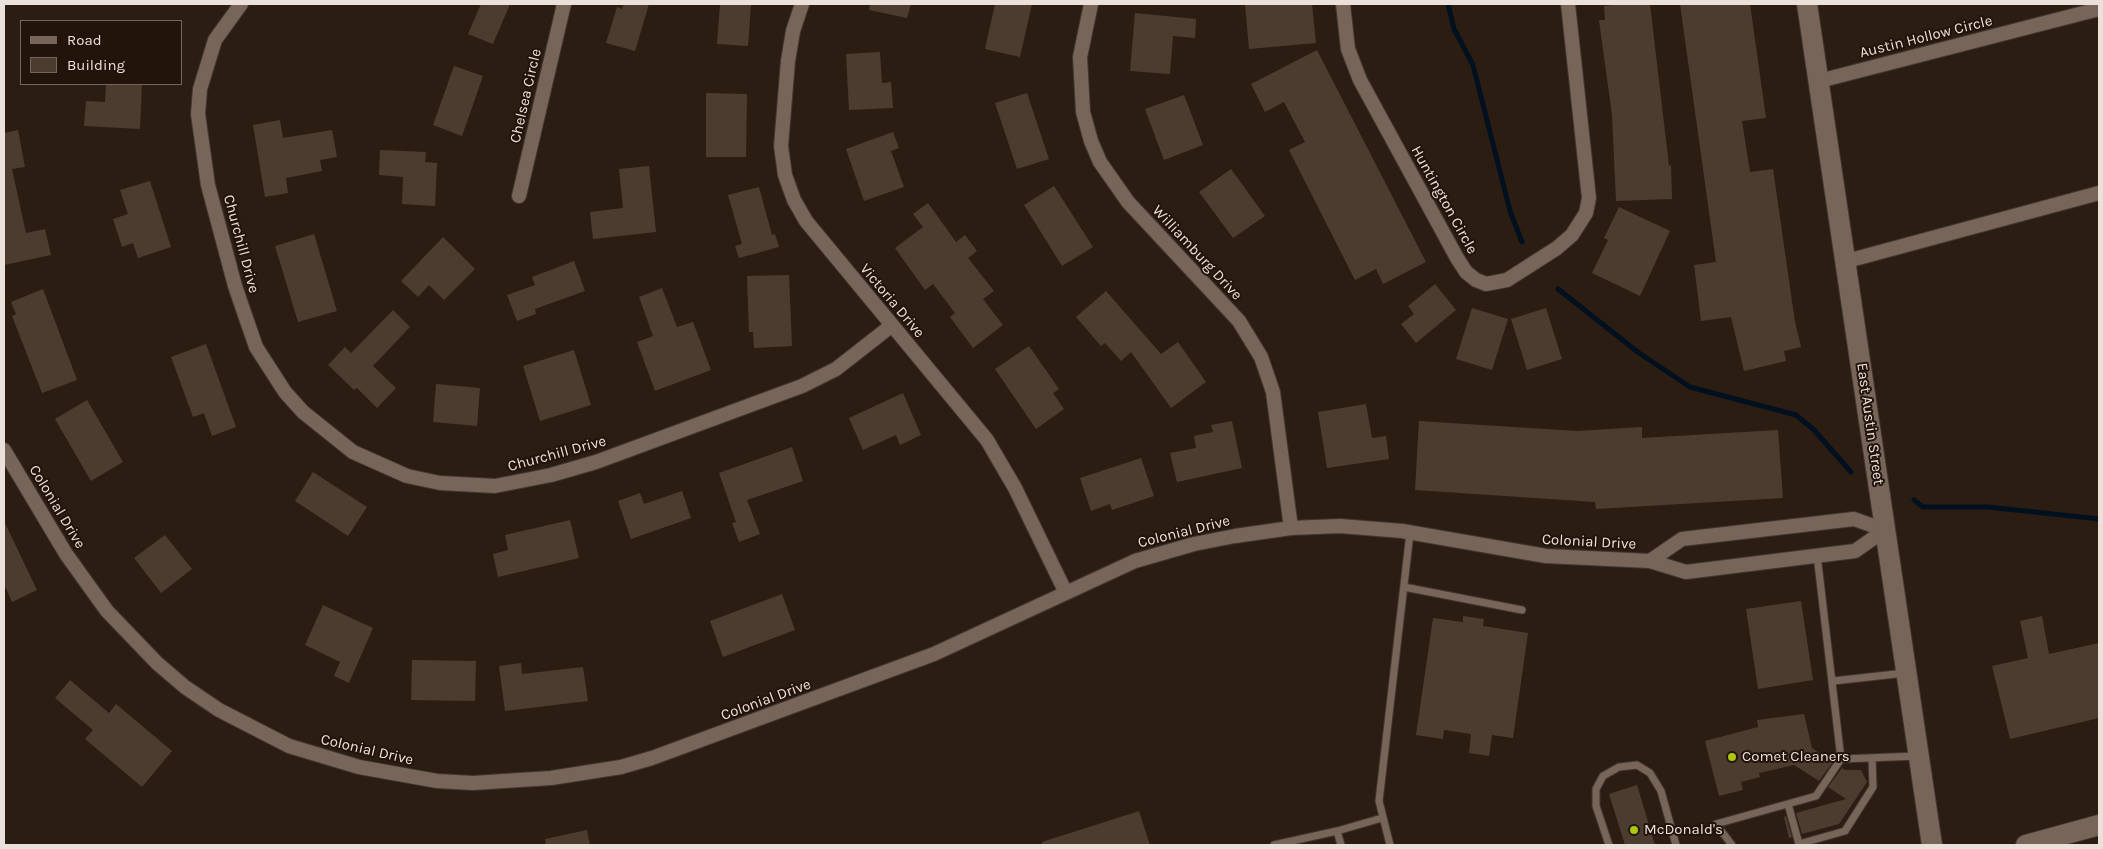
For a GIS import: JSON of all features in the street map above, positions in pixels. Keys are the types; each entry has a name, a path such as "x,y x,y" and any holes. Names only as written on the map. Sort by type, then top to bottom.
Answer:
{"main road":[{"name":"East Austin Street","path":"1807,4 1847,261 1932,845"},
{"path":"2026,845 2099,825"}],"street":[{"name":"Churchill Drive","path":"241,4 215,40 200,89 198,114 208,185 235,286 256,347 285,392 303,412 353,452 407,476 440,483 495,486 551,475 623,452 802,386 836,368 891,326"},
{"name":"Chelsea Circle","path":"519,196 564,4"},
{"name":"Victoria Drive","path":"802,4 793,31 788,61 781,146 785,175 794,200 806,221 987,440 1016,488 1066,593"},
{"name":"Williamburg Drive","path":"1091,4 1080,56 1080,83 1083,112 1091,141 1100,162 1128,202 1239,321 1261,357 1273,392 1291,528"},
{"name":"Huntington Circle","path":"1343,4 1348,49 1360,80 1457,258 1466,272 1476,280 1486,284 1507,280 1557,248 1572,235 1586,213 1589,198 1568,4"},
{"name":"Austin Hollow Circle","path":"1819,81 2099,10"},
{"path":"1847,261 2099,193"},
{"name":"Colonial Drive","path":"4,450 66,554 93,592 129,635 185,687 219,710 289,746 359,767 437,781 473,783 551,778 606,770 652,758 898,668 1128,564 1161,552 1234,536 1291,528 1340,526 1410,533 1546,556 1650,561 1686,572 1855,551 1885,530"},
{"name":"Colonial Drive","path":"1650,561 1682,539 1854,518 1885,530"}],"lane":[{"path":"1390,845 1379,801 1410,533"},
{"path":"1732,845 1716,824 1816,796 1842,759 1817,555"},
{"path":"1404,587 1522,610"},
{"path":"1833,681 1906,673"},
{"path":"1842,759 1918,756"},
{"path":"1788,804 1798,845 1845,831 1873,787 1872,758"},
{"path":"1609,845 1596,806 1596,789 1602,776 1619,767 1636,765 1650,773 1661,792 1676,845"},
{"path":"1274,845 1382,818"},
{"path":"1337,830 1341,845"}],"building":[{"path":"481,4 510,4 493,44 468,34"},
{"path":"624,4 649,4 635,51 606,43 617,7 622,9"},
{"path":"720,4 751,4 748,46 717,44"},
{"path":"870,4 911,4 907,18 869,10"},
{"path":"995,4 1032,4 1020,57 985,49"},
{"path":"1245,4 1312,4 1316,43 1249,49"},
{"path":"1650,4 1669,166 1671,165 1672,199 1616,201 1612,115 1599,20 1605,20 1604,6"},
{"path":"1680,4 1750,4 1766,118 1742,121 1750,172 1773,169 1795,322 1801,347 1784,351 1786,361 1744,371 1731,317 1701,321 1694,265 1716,262"},
{"path":"1135,13 1196,19 1195,38 1173,36 1170,74 1130,71"},
{"path":"1317,50 1426,262 1383,284 1376,269 1355,280 1289,150 1305,142 1284,102 1265,112 1251,84"},
{"path":"880,52 882,83 891,82 893,108 849,110 846,54"},
{"path":"454,66 483,76 462,136 433,125"},
{"path":"106,85 142,85 140,129 84,126 86,101 105,102"},
{"path":"706,93 747,94 746,157 706,157"},
{"path":"1027,93 1049,159 1017,169 995,103"},
{"path":"1184,95 1203,145 1164,160 1145,109"},
{"path":"280,120 283,138 332,130 337,157 320,160 322,171 286,178 288,193 265,197 253,125"},
{"path":"18,130 25,167 12,169 26,233 45,229 51,255 4,265 4,133"},
{"path":"893,132 899,148 891,151 904,187 864,201 846,149"},
{"path":"380,150 426,152 425,162 437,163 435,206 402,204 403,177 379,175"},
{"path":"649,166 656,232 593,239 590,212 623,208 619,169"},
{"path":"1231,169 1265,216 1233,238 1199,192"},
{"path":"150,181 171,247 138,258 133,243 122,247 113,219 128,214 120,190"},
{"path":"1054,186 1093,247 1062,266 1024,205"},
{"path":"759,187 772,235 775,234 779,247 739,258 735,246 742,244 728,195"},
{"path":"928,203 956,242 965,235 977,251 968,258 994,291 983,299 1003,325 973,348 950,317 955,313 933,284 925,290 895,248 923,227 913,214"},
{"path":"1619,207 1670,231 1640,296 1592,273 1608,240 1604,238"},
{"path":"314,234 337,311 298,322 275,246"},
{"path":"443,237 475,269 444,300 429,285 418,297 401,281"},
{"path":"574,261 585,291 535,309 536,314 517,321 507,295 535,285 532,277"},
{"path":"789,275 792,346 754,348 753,332 749,332 747,276"},
{"path":"1435,284 1456,310 1416,343 1401,324 1414,314 1408,306"},
{"path":"662,288 677,327 693,322 711,370 655,391 637,342 653,336 639,297"},
{"path":"43,289 77,380 42,393 12,316 16,314 11,302"},
{"path":"1106,291 1161,354 1178,342 1206,382 1171,408 1131,352 1121,361 1105,343 1101,346 1076,317"},
{"path":"1472,308 1508,319 1492,370 1456,359"},
{"path":"1546,308 1562,359 1527,370 1511,319"},
{"path":"393,310 410,327 373,366 396,388 377,408 357,388 354,390 328,365 345,347 351,353"},
{"path":"206,344 236,427 212,436 204,413 193,417 171,357"},
{"path":"1029,346 1059,389 1053,393 1064,409 1036,429 995,369"},
{"path":"574,350 591,405 540,421 523,366"},
{"path":"436,384 480,388 477,426 433,422"},
{"path":"903,393 921,435 900,445 896,435 863,450 849,418"},
{"path":"87,400 123,462 91,481 55,419"},
{"path":"1366,404 1372,438 1386,436 1389,459 1327,468 1318,412"},
{"path":"1232,421 1242,468 1177,482 1170,453 1196,448 1194,436 1213,432 1211,425"},
{"path":"1419,421 1577,431 1642,427 1642,438 1778,430 1783,498 1596,509 1595,502 1415,490"},
{"path":"792,447 803,481 747,500 760,534 739,542 732,523 736,522 719,473"},
{"path":"1141,458 1154,496 1112,510 1110,504 1091,511 1080,478"},
{"path":"313,472 367,507 348,536 295,501"},
{"path":"682,491 691,518 631,539 618,501 640,493 644,504"},
{"path":"570,520 579,558 498,577 493,554 508,550 505,535"},
{"path":"4,521 37,590 12,602 4,584"},
{"path":"165,535 192,569 161,593 134,558"},
{"path":"782,594 795,630 723,657 710,621"},
{"path":"1801,601 1813,680 1758,689 1746,609"},
{"path":"323,605 373,628 349,683 334,676 340,662 305,645"},
{"path":"1463,616 1484,619 1483,626 1528,633 1513,738 1492,735 1489,756 1469,753 1471,734 1444,730 1443,739 1416,735 1433,618 1463,622"},
{"path":"2042,616 2049,654 2099,643 2099,718 2010,739 1992,666 2028,658 2020,621"},
{"path":"412,660 476,661 475,701 411,700"},
{"path":"521,663 522,674 583,667 588,701 505,711 499,666"},
{"path":"70,680 109,713 116,704 172,751 142,787 85,739 93,730 55,698"},
{"path":"1804,714 1812,748 1833,762 1819,781 1794,765 1759,773 1760,777 1741,782 1743,790 1719,796 1705,741 1758,727 1757,720"},
{"path":"1842,768 1845,770 1861,770 1867,782 1839,824 1802,834 1796,813 1846,799 1828,787"},
{"path":"1637,785 1655,845 1625,845 1609,794"},
{"path":"1139,811 1150,845 1042,845 1042,842"},
{"path":"1786,816 1792,837 1789,838 1784,817"},
{"path":"587,830 590,845 546,845 545,839"}],"waterway":[{"path":"1448,4 1454,29 1473,65 1510,211 1522,242"},
{"path":"1558,289 1639,353 1690,387 1796,415 1814,430 1851,472"},
{"path":"1914,500 1923,507 1988,507 2099,519"}],"place":[{"name":"Comet Cleaners","path":"1732,757"},
{"name":"McDonald's","path":"1634,830"}]}
